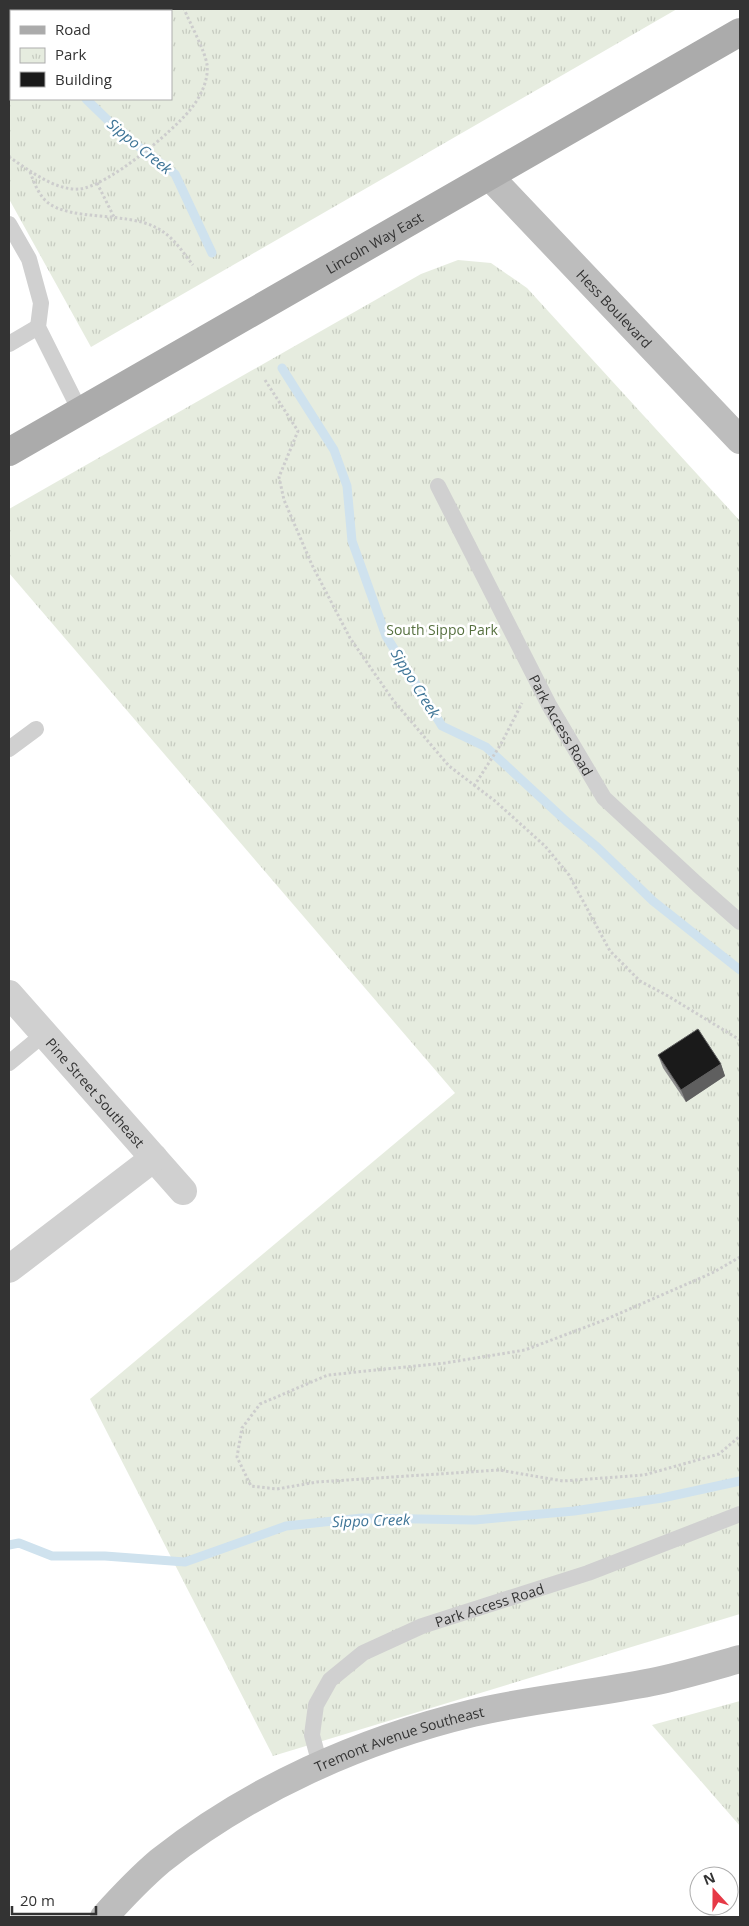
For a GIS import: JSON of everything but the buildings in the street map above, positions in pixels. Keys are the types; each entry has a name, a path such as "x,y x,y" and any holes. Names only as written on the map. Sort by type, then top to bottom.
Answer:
{"main road":[{"name":"Lincoln Way East","path":"9,452 740,32"}],"street":[{"name":"Hess Boulevard","path":"490,177 740,440"},
{"name":"Pine Street Southeast","path":"9,994 183,1191"},
{"path":"9,1269 154,1158"},
{"name":"Tremont Avenue Southeast","path":"104,1917 130,1888 201,1831 235,1809 299,1774 364,1747 428,1724 475,1712 653,1682 740,1659"}],"lane":[{"path":"9,224 29,259 42,303 38,327 80,411"},
{"path":"9,344 38,327"},
{"name":"Park Access Road","path":"438,486 549,705 604,798 740,922"},
{"path":"9,749 36,728"},
{"path":"9,1063 44,1034"},
{"name":"Park Access Road","path":"320,1765 312,1735 316,1705 330,1680 363,1653 422,1626 588,1573 740,1514"}],"path":[{"path":"9,157 62,188 81,189 97,183 118,171 165,135 191,109 206,83 207,64 184,9"},
{"path":"30,171 36,187 46,201 58,209 135,220 155,227 171,237 193,265"},
{"path":"97,183 114,218"},
{"path":"265,380 298,432 279,477 284,500 312,565 350,638 393,700 449,766 495,801 545,846 569,875 610,951 640,981 740,1040"},
{"path":"474,786 501,744 523,701"},
{"path":"740,1257 714,1272 607,1320 525,1350 445,1363 328,1375 298,1386 260,1404 242,1428 237,1457 251,1486 277,1489 318,1482 499,1470 562,1481 644,1475 719,1454 740,1436"}],"green space":[{"path":"9,9 677,9 91,347 9,199"},
{"name":"South Sippo Park","path":"458,260 491,263 527,288 740,521 740,1614 273,1756 90,1399 455,1093 9,573 9,509 421,274"},
{"path":"740,1701 740,1826 652,1725"}],"waterway":[{"name":"Sippo Creek","path":"87,100 122,134 175,174 212,253"},
{"name":"Sippo Creek","path":"282,368 334,450 347,486 352,541 386,636 442,726 486,747 597,847 653,901 740,970"},
{"name":"Sippo Creek","path":"9,1545 19,1543 52,1556 105,1556 185,1562 286,1526 362,1518 475,1520 574,1511 662,1498 740,1481"}]}
